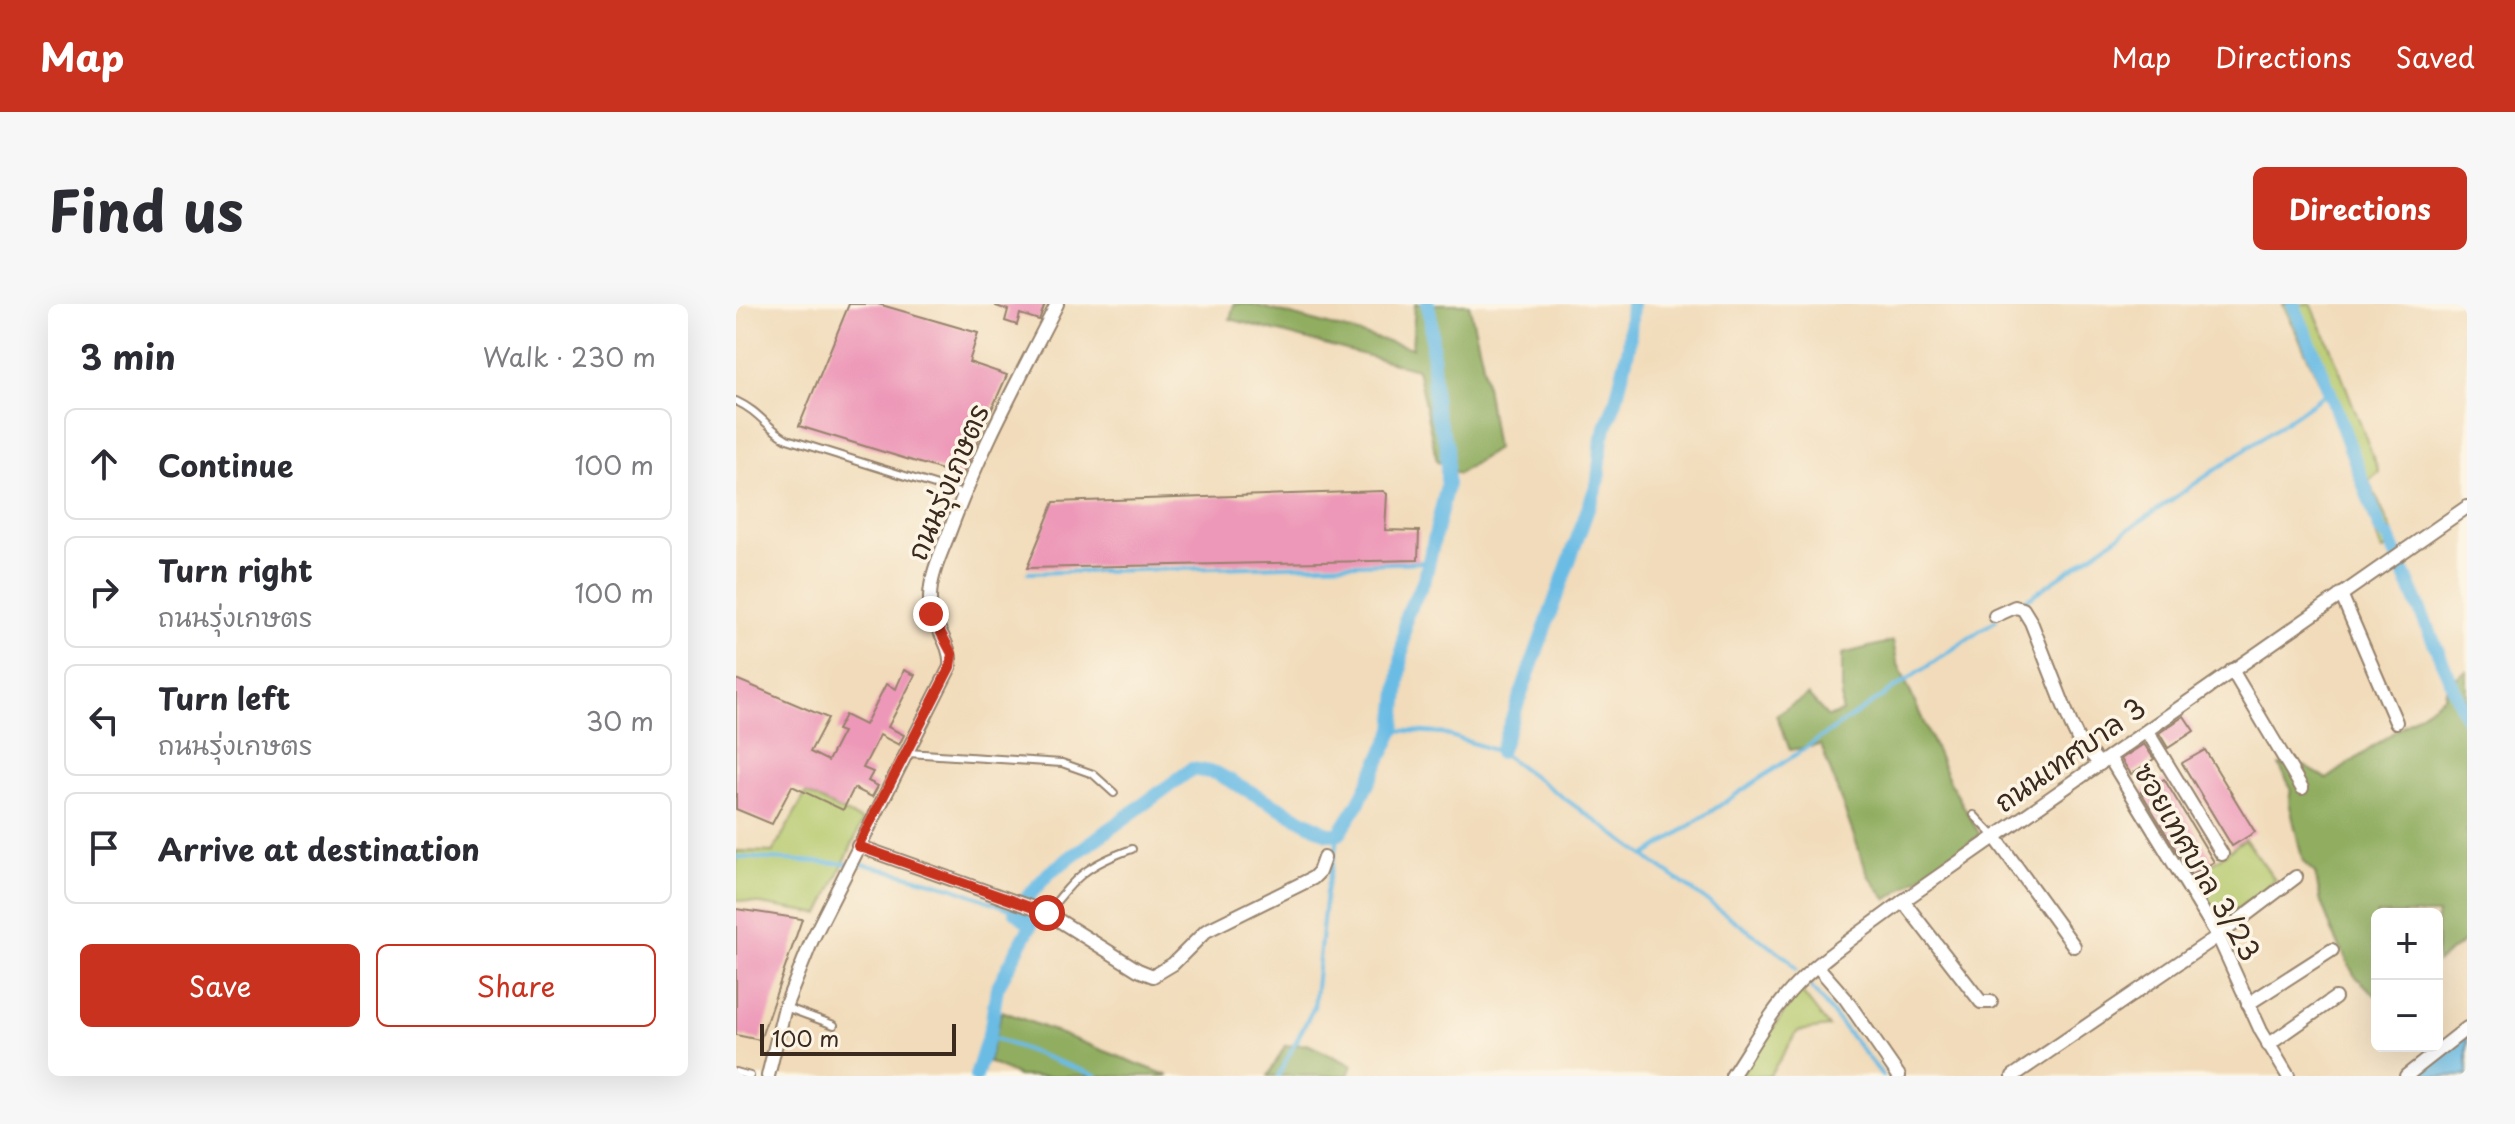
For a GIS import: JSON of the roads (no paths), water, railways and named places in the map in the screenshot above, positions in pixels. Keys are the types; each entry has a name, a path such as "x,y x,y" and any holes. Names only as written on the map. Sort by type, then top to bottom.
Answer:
{"street":[{"name":"ถนนรุ่งเกษตร","path":"768,1076 785,1007 812,940 950,667 952,654 931,614 934,572 963,494 1057,304"},
{"name":"ถนนเทศบาล 3","path":"1732,1076 1782,1001 1797,984 1903,901 2467,507"},
{"path":"2341,594 2396,722"},
{"name":"ซอยเทศบาล 3/23","path":"1995,616 2015,607 2023,609 2079,741 2104,761 2218,936 2268,1045 2288,1076"},
{"path":"2232,670 2302,788"},
{"path":"2147,731 2222,854"},
{"path":"1995,837 2074,946"},
{"path":"858,846 1047,913 1138,970 1153,976 1166,970 1206,931 1315,877 1324,858"},
{"path":"2013,1076 2218,936 2296,877"},
{"path":"1903,901 1981,1002 1991,1002"},
{"path":"2248,1004 2332,950"},
{"path":"1818,967 1845,998 1899,1076"},
{"path":"2268,1045 2335,998"},
{"path":"2406,1076 2467,1028"}],"lane":[{"path":"736,401 760,413 774,431 787,439 963,494"},
{"path":"905,753 1062,763 1081,767 1114,793"},
{"path":"1974,815 1995,837"},
{"path":"1047,913 1087,868 1132,849"},
{"path":"785,1007 834,1025"},
{"path":"736,1072 750,1076"}],"water":[{"path":"2467,1036 2467,1076 2413,1076"}],"waterway":[{"path":"976,1076 991,1027 997,988 1031,925 1015,911 1049,873 1192,769 1216,773 1328,834 1339,834 1358,804 1394,730 1406,616 1425,578 1447,485 1447,445 1435,410 1428,304"},
{"path":"1500,752 1598,481 1602,438 1616,400 1629,347 1632,304"},
{"path":"2293,304 2323,374 2381,531 2389,538 2467,719"},
{"path":"2020,604 2330,391"},
{"path":"1028,573 1429,562"},
{"path":"1646,855 1996,620"},
{"path":"1394,730 1441,733 1500,752 1788,959 1796,969"},
{"path":"1278,1076 1314,1007 1326,892 1339,834"},
{"path":"736,857 868,865 951,887 1015,911"},
{"path":"1811,987 1883,1076"},
{"path":"988,1036 1097,1076"}]}
